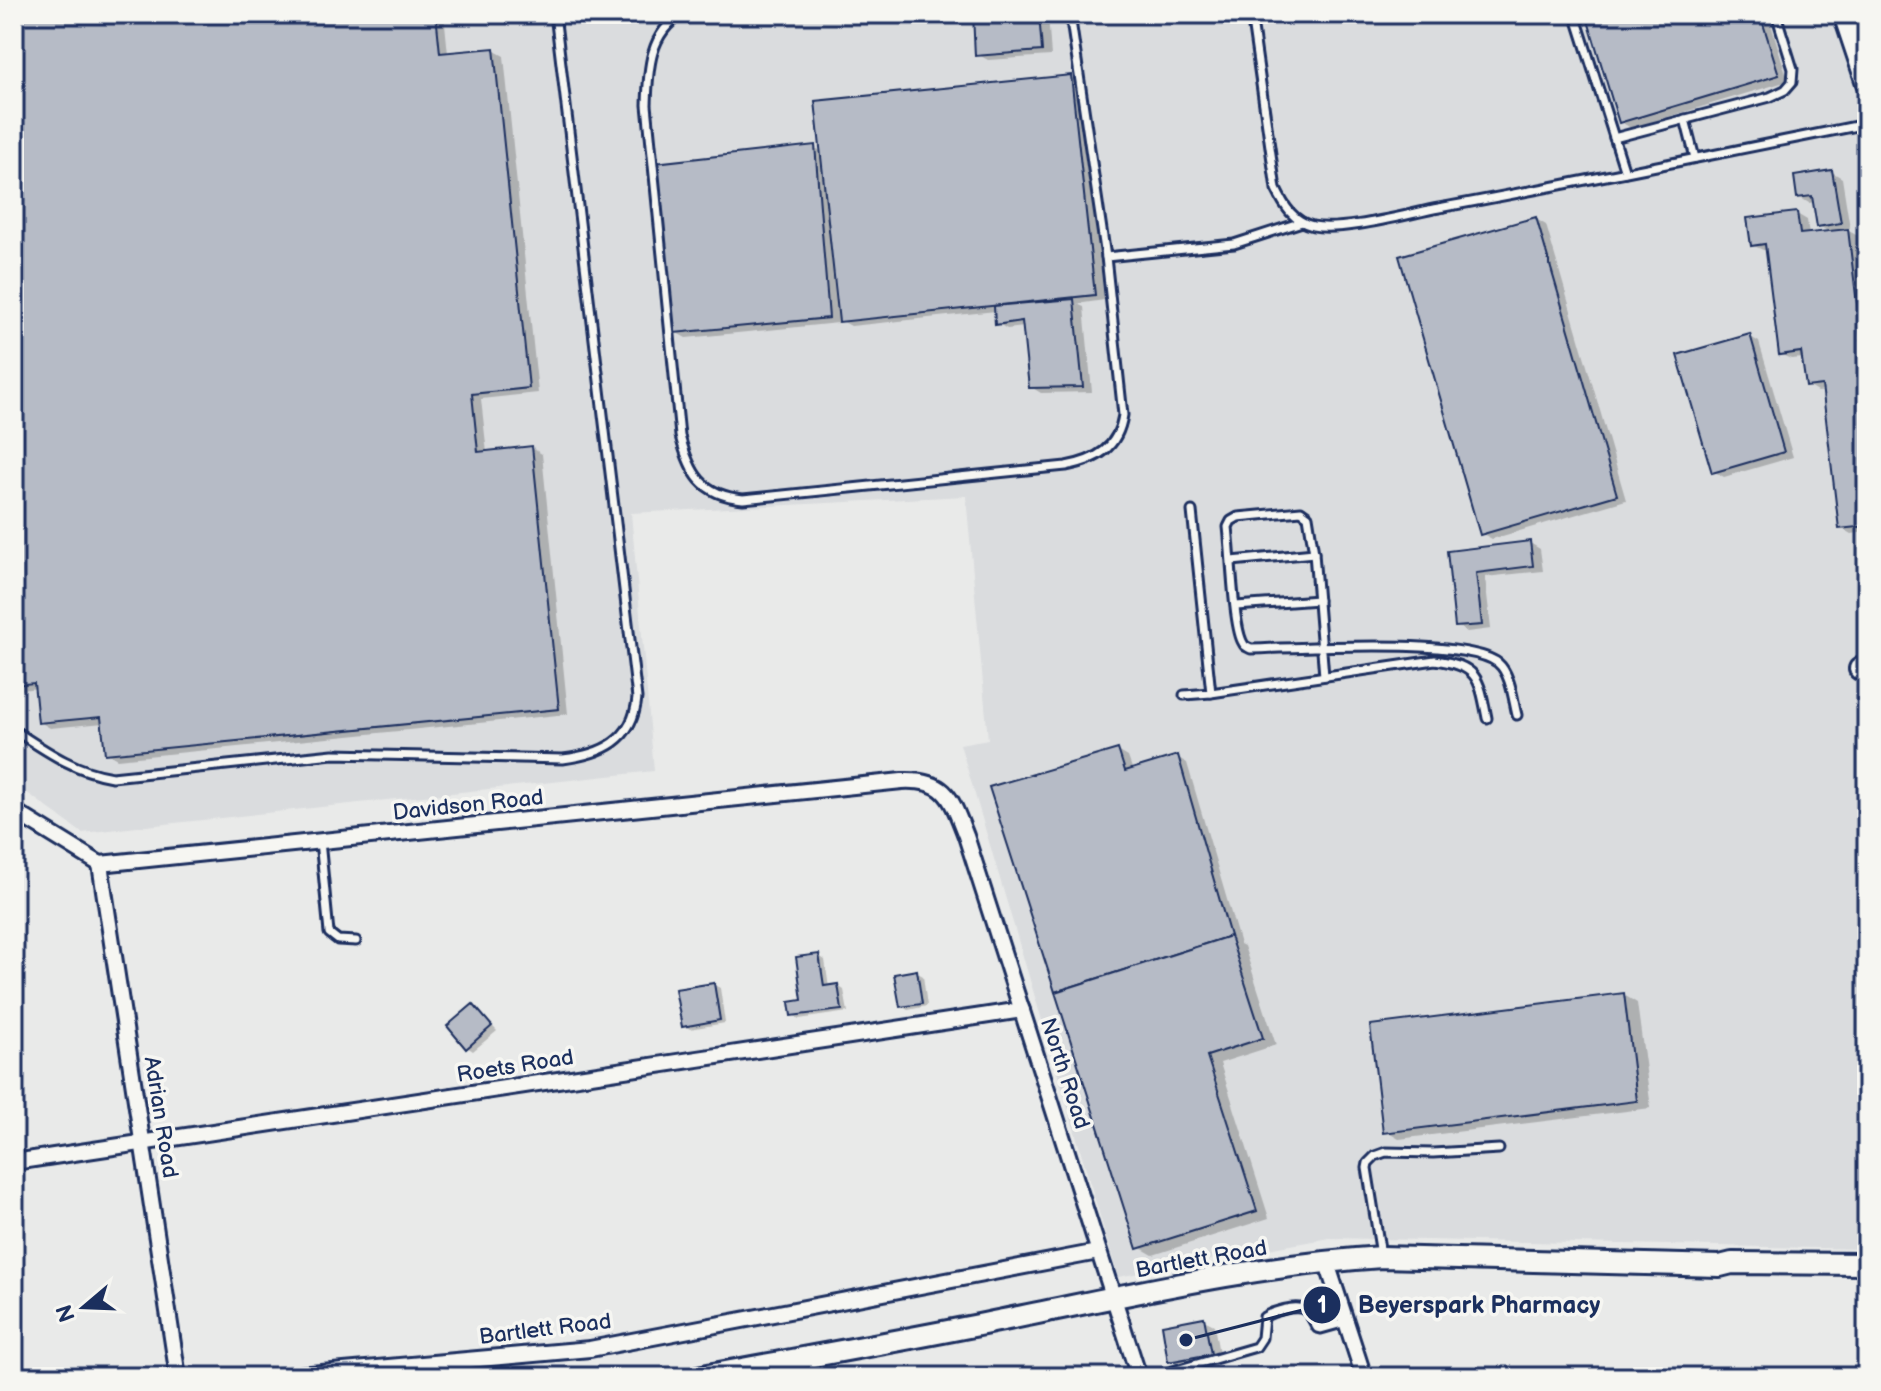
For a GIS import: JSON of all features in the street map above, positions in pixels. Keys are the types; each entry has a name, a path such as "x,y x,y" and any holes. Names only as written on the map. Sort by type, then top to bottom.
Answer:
{"street":[{"path":"1844,14 1867,83"},
{"name":"Davidson Road","path":"100,864 902,781 923,780 939,787"},
{"name":"North Road","path":"939,787 955,809 966,836 1139,1377"},
{"path":"14,811 100,864"},
{"name":"Adrian Road","path":"100,864 178,1377"},
{"name":"Roets Road","path":"14,1162 1022,1010"},
{"name":"Bartlett Road","path":"277,1377 590,1349 1098,1252"},
{"name":"Bartlett Road","path":"698,1377 1326,1260 1382,1257 1720,1266 1732,1263 1867,1264"},
{"path":"1326,1260 1364,1377"},
{"name":"Bartlett Road","path":"1720,1266 1732,1270 1867,1276"}],"lane":[{"path":"14,730 72,767 112,777 333,754 563,759 601,749 628,730 636,714 637,698 555,14"},
{"path":"683,14 673,19 657,40 648,72 647,105 680,436 692,469 702,485 714,492 743,499 1066,466 1095,458 1115,441 1123,415 1106,257 1070,14"},
{"path":"1251,14 1276,189 1291,213 1315,227 1343,226 1867,124"},
{"path":"1575,14 1625,172"},
{"path":"1614,138 1770,97 1785,90 1792,82 1793,69 1776,14"},
{"path":"1685,119 1695,158"},
{"path":"1106,257 1234,244 1302,222"},
{"path":"1192,511 1211,693"},
{"path":"1324,676 1321,648 1314,553 1308,516 1301,511 1238,517 1228,527 1240,638 1245,646 1251,649 1321,648 1436,647 1480,654 1499,664 1505,673 1517,715"},
{"path":"1232,561 1314,553"},
{"path":"1236,606 1318,600"},
{"path":"1184,695 1435,660 1459,663 1474,672 1481,686 1487,718"},
{"path":"320,841 329,933 338,940 356,941"},
{"path":"1382,1257 1367,1168 1371,1160 1386,1152 1499,1149"},
{"path":"1152,1377 1168,1375 1256,1347 1262,1338 1264,1317 1271,1312 1306,1310 1317,1328 1321,1329 1346,1322"}],"shaded area":[{"path":"14,14 1867,14 1867,1249 1329,1238 1118,1277 960,744 988,739 966,496 631,513 654,771 82,833 14,783"}],"building":[{"path":"14,14 436,14 440,53 494,48 529,388 472,394 478,452 532,446 559,709 105,754 101,717 38,723 34,683 14,685"},
{"path":"973,14 1039,14 1042,51 975,56"},
{"path":"1586,14 1760,14 1779,75 1619,123"},
{"path":"1071,75 1095,295 839,322 815,101"},
{"path":"815,145 829,318 674,333 655,163"},
{"path":"1832,170 1841,223 1817,227 1812,196 1797,198 1794,176"},
{"path":"1797,212 1800,234 1848,229 1867,387 1867,526 1839,529 1822,385 1806,387 1801,352 1779,355 1765,244 1751,246 1747,218"},
{"path":"1536,217 1617,495 1480,535 1399,256"},
{"path":"1074,299 1083,387 1029,388 1022,321 995,325 994,306"},
{"path":"1750,334 1784,452 1712,473 1677,355"},
{"path":"1530,541 1533,566 1476,573 1482,625 1455,627 1447,551"},
{"path":"1118,749 1125,771 1178,755 1230,936 1055,992 989,787"},
{"path":"1230,936 1263,1038 1207,1056 1257,1211 1137,1249 1055,992"},
{"path":"819,954 824,986 838,984 842,1010 791,1016 789,1002 802,1000 796,957"},
{"path":"917,970 922,1004 900,1007 894,974"},
{"path":"714,983 720,1020 682,1027 675,989"},
{"path":"1624,993 1637,1101 1383,1133 1370,1025"},
{"path":"473,1004 492,1026 466,1049 447,1026"},
{"path":"1204,1317 1211,1354 1168,1362 1162,1325"}],"place":[{"name":"Beyerspark Pharmacy","path":"1186,1340"}]}
